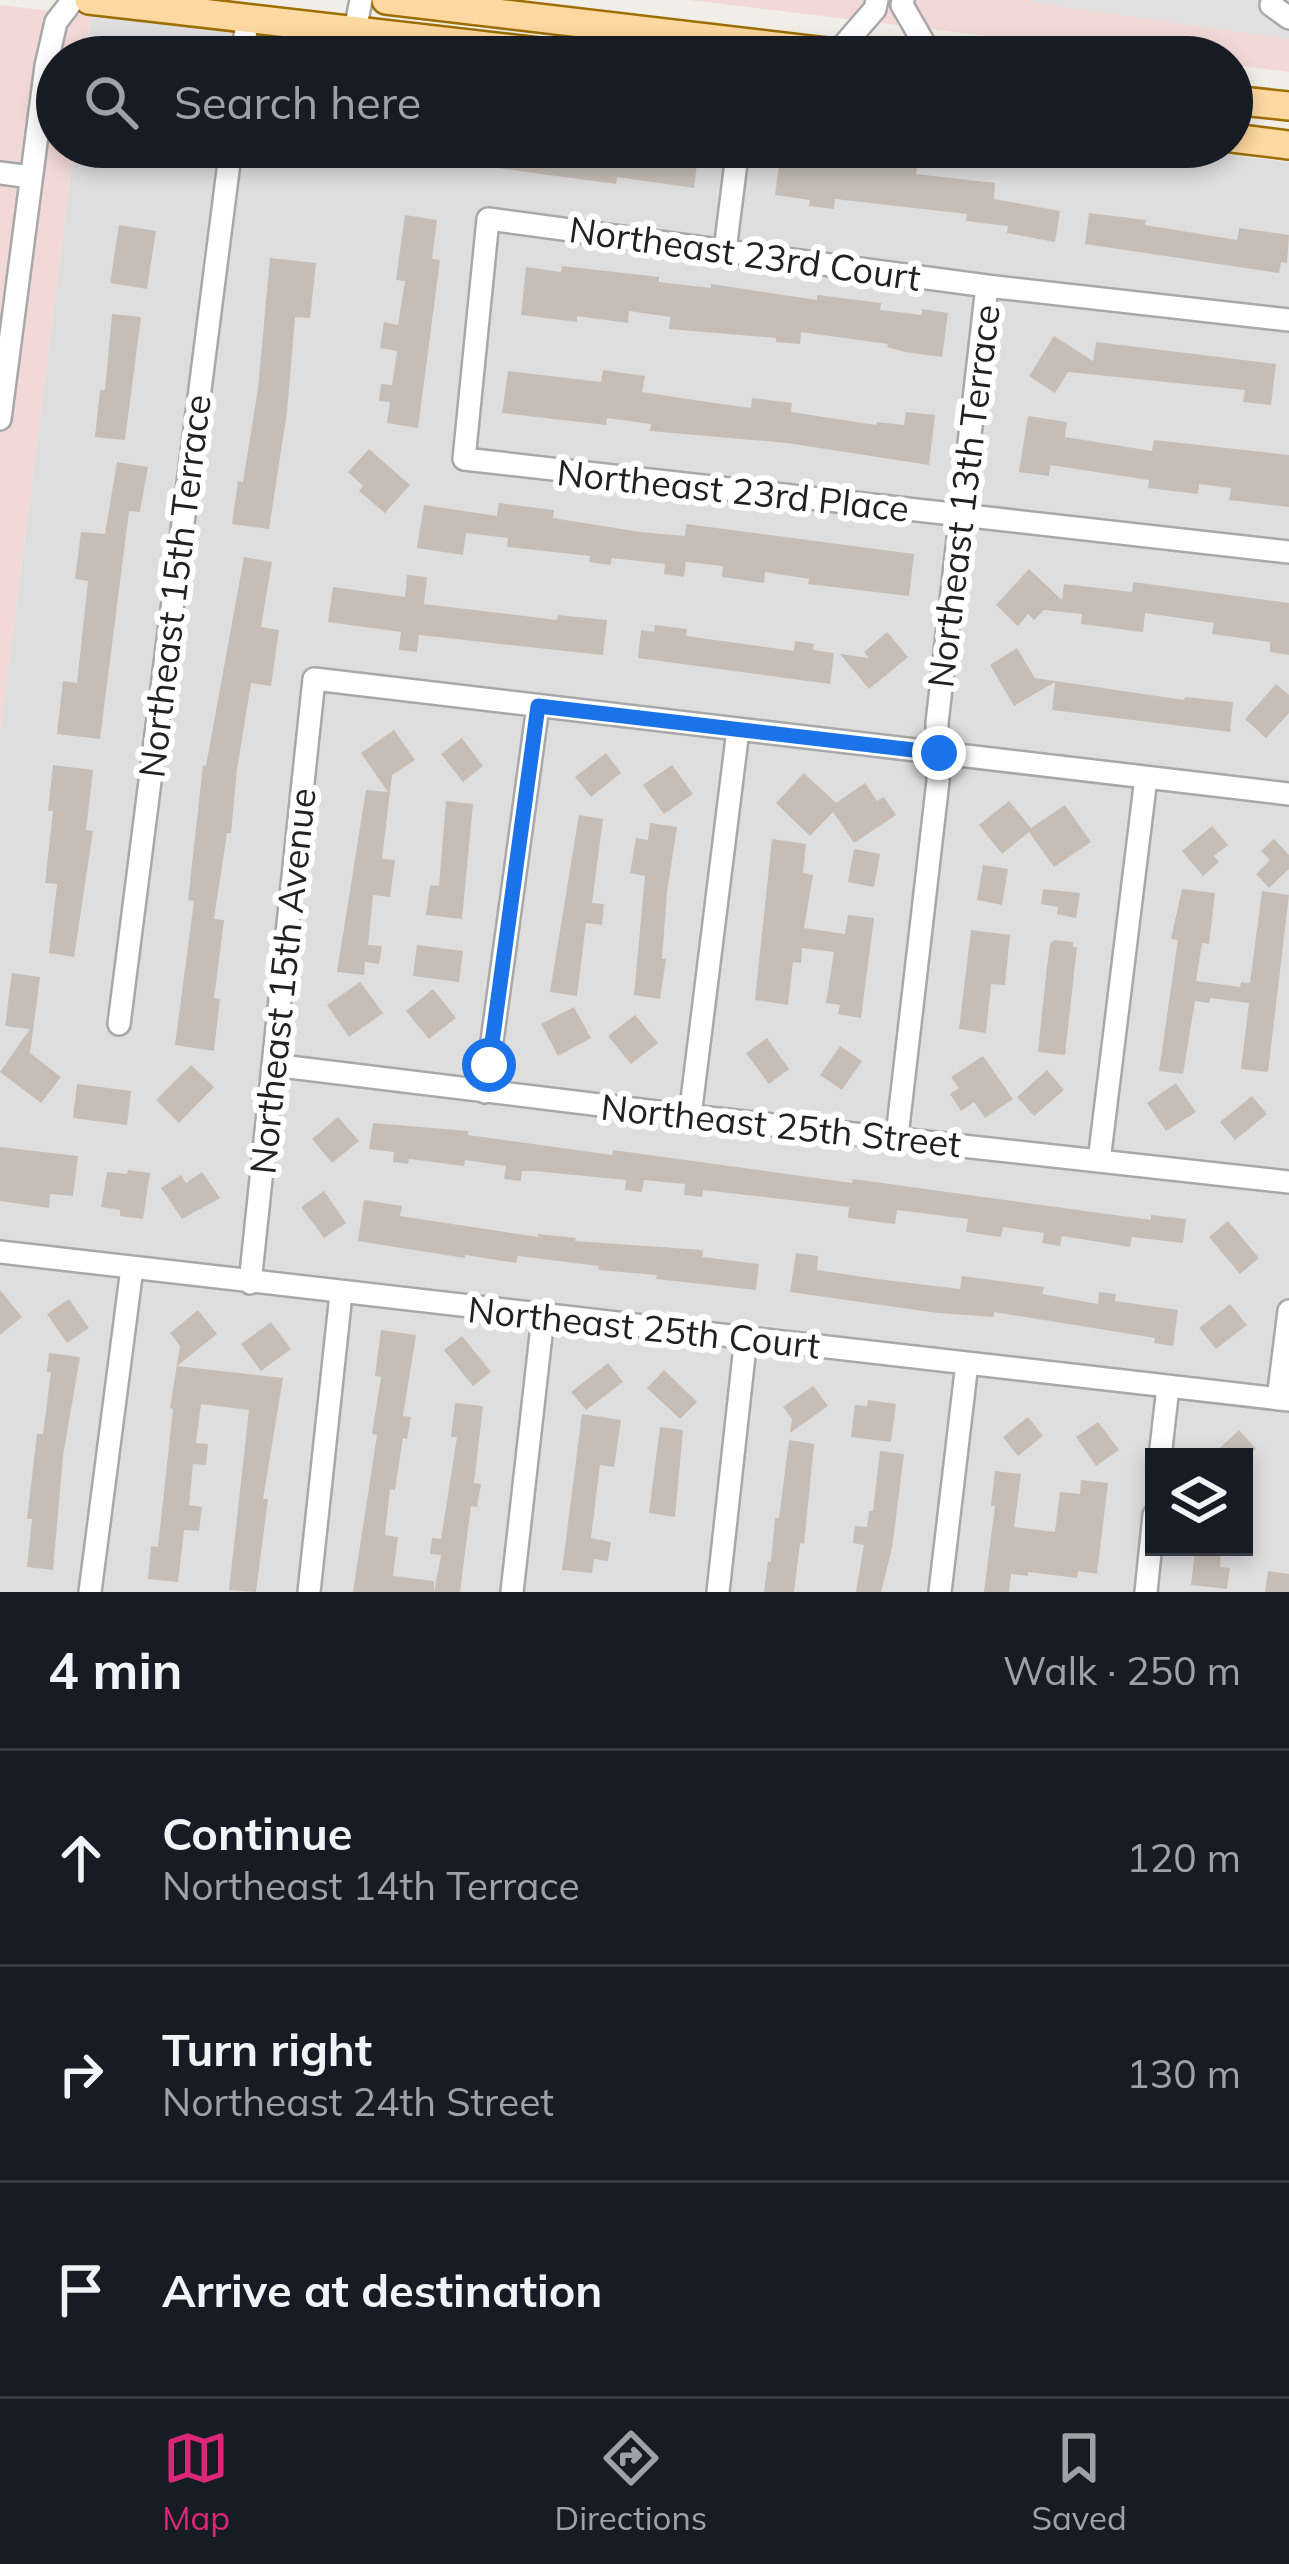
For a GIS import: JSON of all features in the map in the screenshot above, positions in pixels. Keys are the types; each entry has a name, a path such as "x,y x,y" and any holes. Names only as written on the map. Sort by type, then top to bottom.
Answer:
{"main road":[{"path":"88,0 406,36"},
{"path":"386,0 633,36"},
{"path":"1253,102 1289,106"},
{"path":"1253,141 1289,145"}],"street":[{"path":"53,36 56,22 74,0"},
{"path":"355,30 362,0"},
{"path":"851,36 878,0"},
{"path":"903,0 920,36"},
{"path":"245,36 248,16"},
{"path":"0,419 36,140"},
{"name":"Northeast 15th Terrace","path":"119,1024 228,168"},
{"path":"725,250 735,168"},
{"path":"0,173 31,177"},
{"name":"Northeast 23rd Court","path":"464,459 488,219 987,286 1289,320"},
{"name":"Northeast 13th Terrace","path":"897,1136 939,753 937,723 987,286"},
{"name":"Northeast 23rd Place","path":"464,459 1289,553"},
{"name":"Northeast 15th Avenue","path":"250,1282 314,680 538,706"},
{"path":"485,1092 538,706 1289,794"},
{"path":"690,1116 738,730"},
{"path":"1099,1161 1146,778"},
{"name":"Northeast 25th Street","path":"272,1065 1289,1182"},
{"name":"Northeast 25th Court","path":"0,1252 1284,1400"},
{"path":"90,1592 132,1268"},
{"path":"309,1592 341,1294"},
{"path":"1284,1400 1289,1311"},
{"path":"512,1592 543,1317"},
{"path":"718,1592 746,1337"},
{"path":"940,1592 967,1363"},
{"path":"1161,1448 1168,1387"},
{"path":"1145,1592 1149,1556"}],"shaded area":[{"path":"689,0 1289,0 1289,72 1253,68 1253,36 989,36"},
{"path":"1289,0 1289,39 1028,2"},
{"path":"0,5 91,16 88,36 36,36 36,168 71,168 0,735"},
{"path":"91,16 257,36 88,36"},
{"path":"1253,158 1289,162 1289,1592 0,1592 0,735 71,168 1253,168"}],"building":[{"path":"498,168 696,168 694,188 617,177 616,184"},
{"path":"779,168 917,168 916,174 995,183 994,199 1060,211 1055,242 1007,233 1008,226 966,221 967,214 835,199 834,209 775,195"},
{"path":"1089,213 1237,240 1239,228 1289,235 1287,263 1281,262 1279,273 1085,244"},
{"path":"405,215 437,220 432,259 440,260 418,428 387,423 390,402 379,401 381,384 392,385 397,351 380,348 384,322 398,325 405,281 396,280"},
{"path":"119,225 156,231 147,289 110,283"},
{"path":"270,258 316,263 310,318 295,317 287,412 269,529 232,524 258,389"},
{"path":"562,266 659,277 659,282 881,303 880,310 948,313 942,357 801,332 800,344 669,329 670,317 629,311 628,323 521,315 526,267 561,272"},
{"path":"112,314 141,317 125,440 95,437"},
{"path":"1054,336 1093,361 1096,342 1276,364 1271,405 1243,402 1245,390 1068,372 1055,393 1029,376"},
{"path":"603,370 645,376 642,392 751,408 752,398 792,403 791,412 876,425 904,425 906,412 935,415 929,465 787,443 650,431 651,424 607,418 606,425 502,413 508,371 601,382"},
{"path":"1028,416 1067,422 1065,437 1152,451 1154,440 1289,455 1289,507 1229,500 1231,488 1199,484 1198,494 1148,488 1149,480 1050,465 1049,476 1019,472"},
{"path":"369,449 410,485 385,513 359,491 363,486 348,472"},
{"path":"117,462 148,467 140,512 129,511 100,739 57,734 63,681 77,683 88,581 75,579 81,532 105,534"},
{"path":"499,503 554,510 553,518 640,532 685,536 686,524 914,554 909,596 808,584 809,579 765,572 764,583 722,577 723,566 686,562 684,577 664,574 665,564 612,558 610,565 589,562 590,556 507,547 508,538 466,533 463,555 417,548 424,505 497,516"},
{"path":"244,557 272,562 261,627 279,630 271,686 251,683 231,833 227,833 214,919 224,920 214,998 220,999 214,1051 175,1045 194,901 188,900 203,765"},
{"path":"1029,569 1062,600 1064,584 1132,592 1133,582 1289,603 1289,655 1270,652 1270,642 1212,634 1214,623 1145,613 1143,632 1081,624 1082,614 1044,610 1034,620 1028,614 1018,626 996,605"},
{"path":"407,575 427,577 424,604 557,620 558,615 607,620 603,655 419,635 417,652 399,650 401,632 328,622 333,587 405,597"},
{"path":"655,625 687,629 686,636 794,651 795,641 814,644 813,650 834,653 830,684 638,658 641,630 654,632"},
{"path":"887,632 908,657 869,689 840,654 869,658 864,652"},
{"path":"1017,648 1035,678 1184,700 1233,702 1230,732 1052,710 1055,682 1014,706 990,665"},
{"path":"1276,684 1289,695 1289,713 1266,738 1245,719"},
{"path":"394,730 415,760 392,775 382,859 395,860 390,897 373,895 368,945 382,946 379,964 365,962 364,975 337,972 366,790 388,792 361,753"},
{"path":"462,738 483,766 463,782 441,754"},
{"path":"606,753 621,773 591,797 575,777"},
{"path":"53,765 93,770 86,830 93,831 74,957 49,953 57,884 45,883"},
{"path":"672,765 693,794 664,814 643,785"},
{"path":"804,773 836,803 865,783 877,801 884,797 896,815 854,843 833,812 810,836 776,803"},
{"path":"446,801 473,804 462,919 426,915 430,885 439,886"},
{"path":"1009,801 1031,828 1065,805 1091,842 1054,867 1029,832 1002,854 979,825"},
{"path":"579,815 603,819 592,903 604,904 602,925 586,923 577,996 550,992"},
{"path":"650,823 677,827 660,999 634,995 645,876 630,873 636,838 648,840"},
{"path":"1212,826 1228,845 1214,856 1219,862 1203,876 1182,851"},
{"path":"772,839 806,844 803,873 813,875 804,928 845,934 848,915 874,918 861,1018 838,1014 840,1005 826,1003 834,952 802,948 801,963 793,962 788,1005 755,1000"},
{"path":"1274,839 1289,855 1289,869 1269,888 1256,874 1270,860 1261,851"},
{"path":"854,849 880,854 874,887 848,882"},
{"path":"983,865 1008,869 1002,905 977,900"},
{"path":"1043,889 1080,893 1076,918 1041,904"},
{"path":"1182,889 1215,893 1209,944 1202,943 1196,981 1240,987 1241,982 1250,983 1262,891 1289,895 1268,1072 1241,1069 1249,1003 1210,998 1209,1003 1195,1001 1183,1074 1159,1071 1178,940 1171,939"},
{"path":"971,930 1010,935 1005,985 991,984 986,1033 959,1029"},
{"path":"1054,940 1073,942 1077,947 1065,1055 1038,1052"},
{"path":"417,945 463,951 459,982 413,976"},
{"path":"12,973 40,977 30,1053 61,1077 41,1103 0,1072 30,1029 5,1026"},
{"path":"360,982 383,1013 349,1037 327,1005"},
{"path":"433,989 456,1018 429,1039 406,1011"},
{"path":"574,1007 591,1038 558,1056 541,1024"},
{"path":"635,1015 658,1043 631,1064 608,1036"},
{"path":"767,1038 789,1069 769,1084 746,1053"},
{"path":"840,1046 862,1061 842,1090 820,1075"},
{"path":"983,1056 1013,1099 985,1118 974,1102 961,1111 950,1094 959,1088 951,1077"},
{"path":"191,1065 214,1087 179,1123 156,1100"},
{"path":"1047,1070 1064,1090 1034,1116 1017,1097"},
{"path":"1176,1083 1196,1112 1166,1131 1147,1103"},
{"path":"77,1084 131,1091 127,1125 73,1118"},
{"path":"1252,1096 1267,1114 1235,1140 1220,1122"},
{"path":"338,1117 359,1141 332,1163 312,1139"},
{"path":"373,1123 468,1131 468,1135 612,1155 613,1150 852,1183 853,1179 1151,1220 1151,1215 1186,1219 1183,1243 1132,1237 1130,1247 1062,1236 1060,1246 1042,1243 1044,1233 1003,1227 1001,1237 966,1232 968,1219 897,1210 895,1224 848,1218 849,1207 703,1190 702,1197 684,1195 685,1184 644,1180 642,1192 625,1190 626,1180 534,1171 522,1171 521,1181 504,1179 506,1166 465,1160 464,1166 409,1159 408,1164 393,1162 394,1152 369,1149"},
{"path":"0,1147 78,1156 73,1196 50,1194 49,1208 0,1201"},
{"path":"128,1170 150,1173 143,1219 101,1207 107,1172 127,1174"},
{"path":"202,1172 220,1198 182,1219 161,1188 181,1175 186,1183"},
{"path":"324,1191 346,1223 324,1238 301,1207"},
{"path":"364,1200 402,1206 400,1216 538,1237 703,1250 702,1257 759,1264 756,1290 518,1256 516,1263 358,1241"},
{"path":"1228,1221 1259,1258 1240,1274 1209,1237"},
{"path":"796,1253 818,1256 817,1270 877,1279 960,1289 962,1276 1044,1287 1042,1294 1098,1304 1099,1292 1116,1294 1115,1301 1178,1310 1173,1346 1154,1343 1155,1338 994,1312 994,1317 938,1313 790,1292"},
{"path":"0,1290 22,1317 0,1335"},
{"path":"69,1299 89,1328 67,1343 47,1314"},
{"path":"1230,1304 1247,1325 1216,1349 1199,1328"},
{"path":"198,1310 217,1334 177,1366 283,1378 263,1499 268,1499 256,1592 229,1590 249,1410 201,1404 196,1443 208,1444 206,1465 193,1464 189,1505 202,1507 199,1531 184,1530 178,1582 148,1579 151,1546 158,1547 170,1408 180,1346 170,1333"},
{"path":"271,1322 291,1349 261,1371 241,1344"},
{"path":"381,1330 416,1335 403,1416 411,1417 395,1490 390,1489 385,1535 398,1537 393,1576 434,1581 434,1592 353,1592 377,1435 372,1434 381,1377 375,1376"},
{"path":"462,1336 491,1372 473,1386 444,1350"},
{"path":"49,1353 80,1357 63,1456 53,1570 27,1567 32,1519 27,1519 37,1434 43,1434"},
{"path":"608,1363 623,1382 586,1410 571,1392"},
{"path":"664,1370 697,1402 680,1419 647,1388"},
{"path":"813,1386 828,1406 790,1433 792,1419 783,1407"},
{"path":"868,1400 896,1404 891,1442 851,1437 855,1405 867,1406"},
{"path":"455,1403 483,1406 474,1483 481,1484 477,1507 471,1506 460,1592 434,1592 441,1555 430,1554 432,1538 441,1539 457,1437 451,1437"},
{"path":"582,1414 621,1420 614,1467 600,1465 591,1538 611,1542 608,1561 594,1559 592,1573 562,1570"},
{"path":"1028,1417 1043,1436 1018,1456 1003,1437"},
{"path":"1098,1422 1119,1450 1096,1466 1076,1437"},
{"path":"660,1427 683,1430 675,1517 649,1513"},
{"path":"1239,1430 1256,1449 1253,1452 1253,1448 1220,1448"},
{"path":"789,1440 814,1444 804,1544 800,1543 794,1592 764,1592 775,1518 779,1518"},
{"path":"880,1451 904,1454 892,1548 881,1592 856,1592 864,1545 853,1543 855,1526 867,1527 869,1511 873,1511"},
{"path":"995,1471 1021,1474 1014,1527 1055,1532 1060,1492 1080,1494 1081,1480 1108,1483 1097,1574 1078,1571 1077,1578 1011,1574 1009,1592 984,1592"},
{"path":"1194,1556 1221,1556 1220,1567 1230,1568 1227,1589 1191,1585"},
{"path":"1268,1571 1289,1574 1289,1592 1265,1592"}],"route":[{"path":"489,1065 538,706 939,753"}]}
